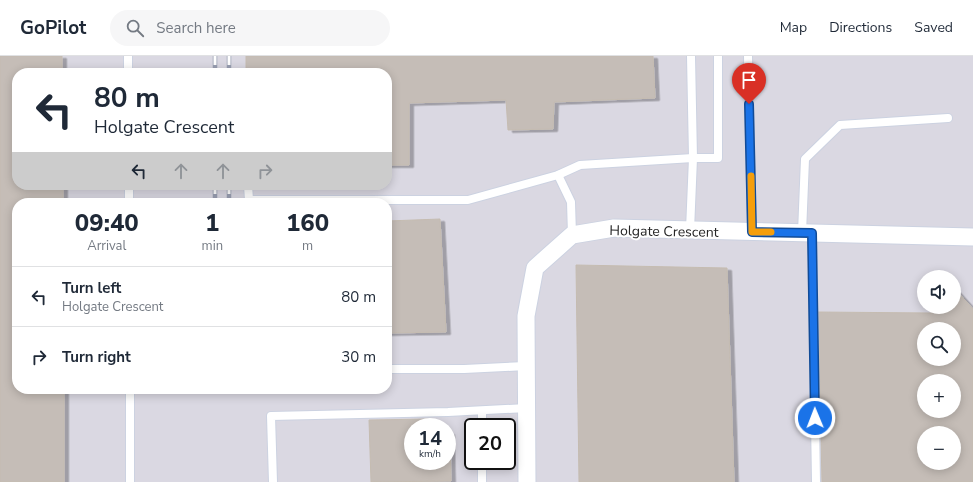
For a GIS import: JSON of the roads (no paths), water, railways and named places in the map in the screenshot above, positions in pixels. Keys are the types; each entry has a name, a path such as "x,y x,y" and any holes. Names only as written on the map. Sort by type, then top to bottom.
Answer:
{"street":[{"name":"Holgate Crescent","path":"572,234 614,228 973,237"},
{"path":"527,482 526,316 535,268 572,234"}],"lane":[{"path":"128,56 128,68"},
{"path":"690,230 693,158 692,56"},
{"path":"392,200 468,200 558,175 580,165 693,158 718,158 718,56"},
{"path":"748,56 752,232"},
{"path":"816,482 805,159 840,125 948,118"},
{"path":"558,175 571,202 572,234"},
{"path":"392,369 464,369 526,366"},
{"path":"130,394 130,482"},
{"path":"273,482 271,416 527,408"},
{"path":"482,410 482,418"},
{"path":"482,470 482,482"}],"railway":[{"path":"215,56 215,68"},
{"path":"229,56 229,68"},
{"path":"215,190 215,198"},
{"path":"229,190 229,198"}]}
